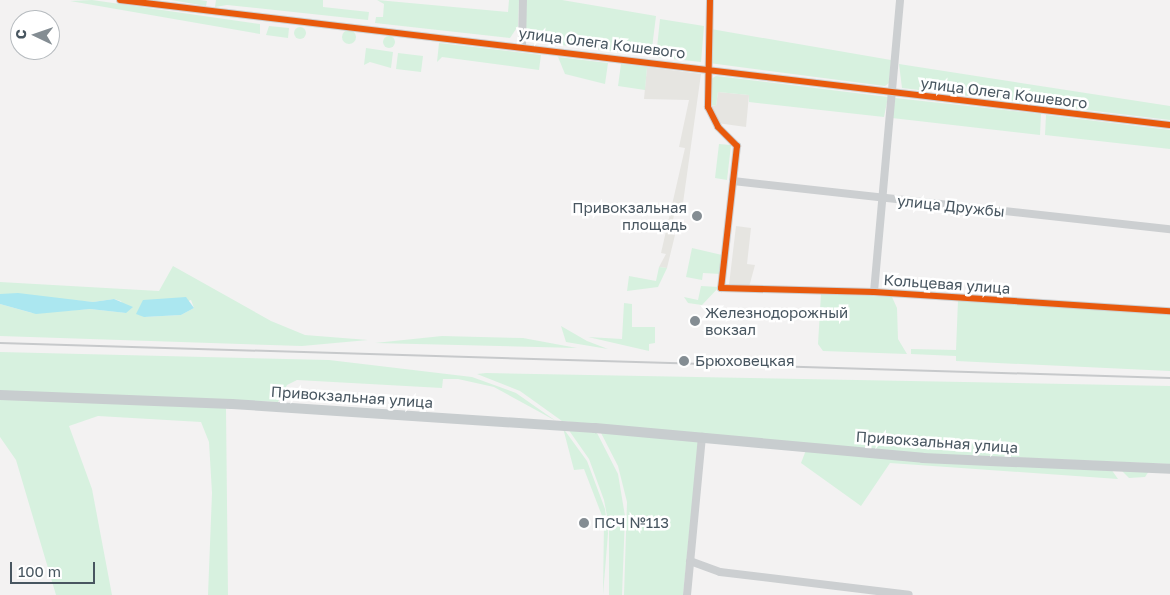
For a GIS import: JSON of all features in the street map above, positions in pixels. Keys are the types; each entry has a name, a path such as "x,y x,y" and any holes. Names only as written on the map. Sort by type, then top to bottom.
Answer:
{"main road":[{"name":"Привокзальная улица","path":"0,396 232,404 702,437 923,458 1170,469"}],"street":[{"name":"улица Олега Кошевого","path":"120,0 522,46 892,93 1170,125"},
{"path":"522,46 523,0"},
{"path":"710,0 705,69 709,110 718,127 736,143 733,181"},
{"path":"874,292 900,0"},
{"name":"улица Дружбы","path":"733,181 882,199 1170,229"},
{"name":"Кольцевая улица","path":"733,181 721,288 874,292 1170,311"},
{"path":"686,595 702,437"},
{"path":"690,561 724,573 909,595"}],"shaded area":[{"path":"647,67 701,74 681,215 674,214 671,234 675,235 667,268 659,267 666,254 661,253 685,148 679,147 689,100 644,99"},
{"path":"718,92 749,95 746,127 717,123 711,105 716,106"},
{"path":"736,226 751,228 747,264 755,265 749,287 729,285"}],"green space":[{"path":"92,0 260,24 260,34 70,1"},
{"path":"171,0 200,0 207,1 206,6"},
{"path":"216,0 323,0 323,7 369,12 368,20 227,5 215,7"},
{"path":"377,0 508,12 509,0 519,0 518,26 510,38 375,23 376,17 383,17 384,4"},
{"path":"526,0 562,0 656,16 651,56 537,42 526,31"},
{"path":"660,19 704,26 701,62 656,57"},
{"path":"269,26 289,28 288,38 266,35"},
{"path":"298,27 302,27 306,33 302,39 298,39 294,35 294,31"},
{"path":"711,29 891,60 889,83 885,86 709,63"},
{"path":"346,30 352,30 356,37 352,44 346,44 342,40 342,34"},
{"path":"387,36 391,36 395,42 391,48 387,48 383,44 383,40"},
{"path":"439,43 541,55 539,70 442,57 437,62"},
{"path":"366,48 393,52 391,68 370,62 364,65"},
{"path":"398,53 423,56 421,72 396,69"},
{"path":"558,57 608,63 605,84 565,74"},
{"path":"621,64 647,67 645,90 618,86"},
{"path":"899,64 1170,106 1170,120 902,88"},
{"path":"716,76 888,97 884,117 749,102 749,95 718,92 716,106 712,105 711,79"},
{"path":"895,98 1041,114 1040,135 892,118"},
{"path":"1046,115 1170,130 1170,149 1045,135"},
{"path":"719,144 731,145 727,180 715,178"},
{"path":"692,248 722,255 721,274 703,273 702,280 686,277"},
{"path":"173,266 271,321 305,335 368,340 302,346 0,336 0,304 32,313 90,309 126,313 121,301 114,299 93,302 0,294 0,282 159,291","holes":["191,300 194,308 181,315 144,317"]},
{"path":"659,267 667,268 658,287 627,291 629,276 656,281"},
{"path":"701,286 719,287 702,305 688,303 684,297 698,300"},
{"path":"821,294 892,297 897,308 898,339 907,354 823,351 818,344"},
{"path":"958,300 1170,313 1170,371 956,361 956,356 911,354 911,349 956,350"},
{"path":"624,303 632,304 632,327 655,327 655,343 649,344 649,351 588,337 622,339"},
{"path":"561,326 587,341 608,349 566,342"},
{"path":"442,336 523,338 577,348 375,343"},
{"path":"0,352 329,360 472,377 516,393 556,421 494,387 458,379 443,379 442,388 297,380 287,385 278,402 0,391"},
{"path":"477,374 1170,386 1170,464 906,453 562,421 520,391"},
{"path":"0,399 226,408 228,595 208,595 212,493 209,442 201,422 98,416 69,426 92,489 112,595 56,595 16,460 0,437"},
{"path":"563,428 587,461 605,509 608,533 603,595 604,521 584,469 574,470"},
{"path":"568,429 596,431 618,474 625,516 622,595 609,595 609,526 604,500 589,459"},
{"path":"600,431 699,439 683,595 624,595 627,502 618,466"},
{"path":"806,450 1111,469 1118,479 890,463 861,506 801,463"},
{"path":"1121,470 1149,471 1145,477 1129,478"}],"water":[{"path":"18,293 93,302 114,299 133,307 126,313 90,309 36,314 0,304 0,294"},
{"path":"186,297 194,308 181,315 144,317 136,314 143,300"}],"railway":[{"path":"0,343 1170,378"}],"cycle path":[{"path":"120,0 1170,125"},
{"path":"710,0 708,107 718,127 737,146 721,288 874,292 1170,311"}],"place":[{"name":"Привокзальная площадь","path":"697,216"},
{"name":"Железнодорожный вокзал","path":"695,321"},
{"name":"Брюховецкая","path":"684,361"},
{"name":"ПСЧ №113","path":"584,523"}]}
